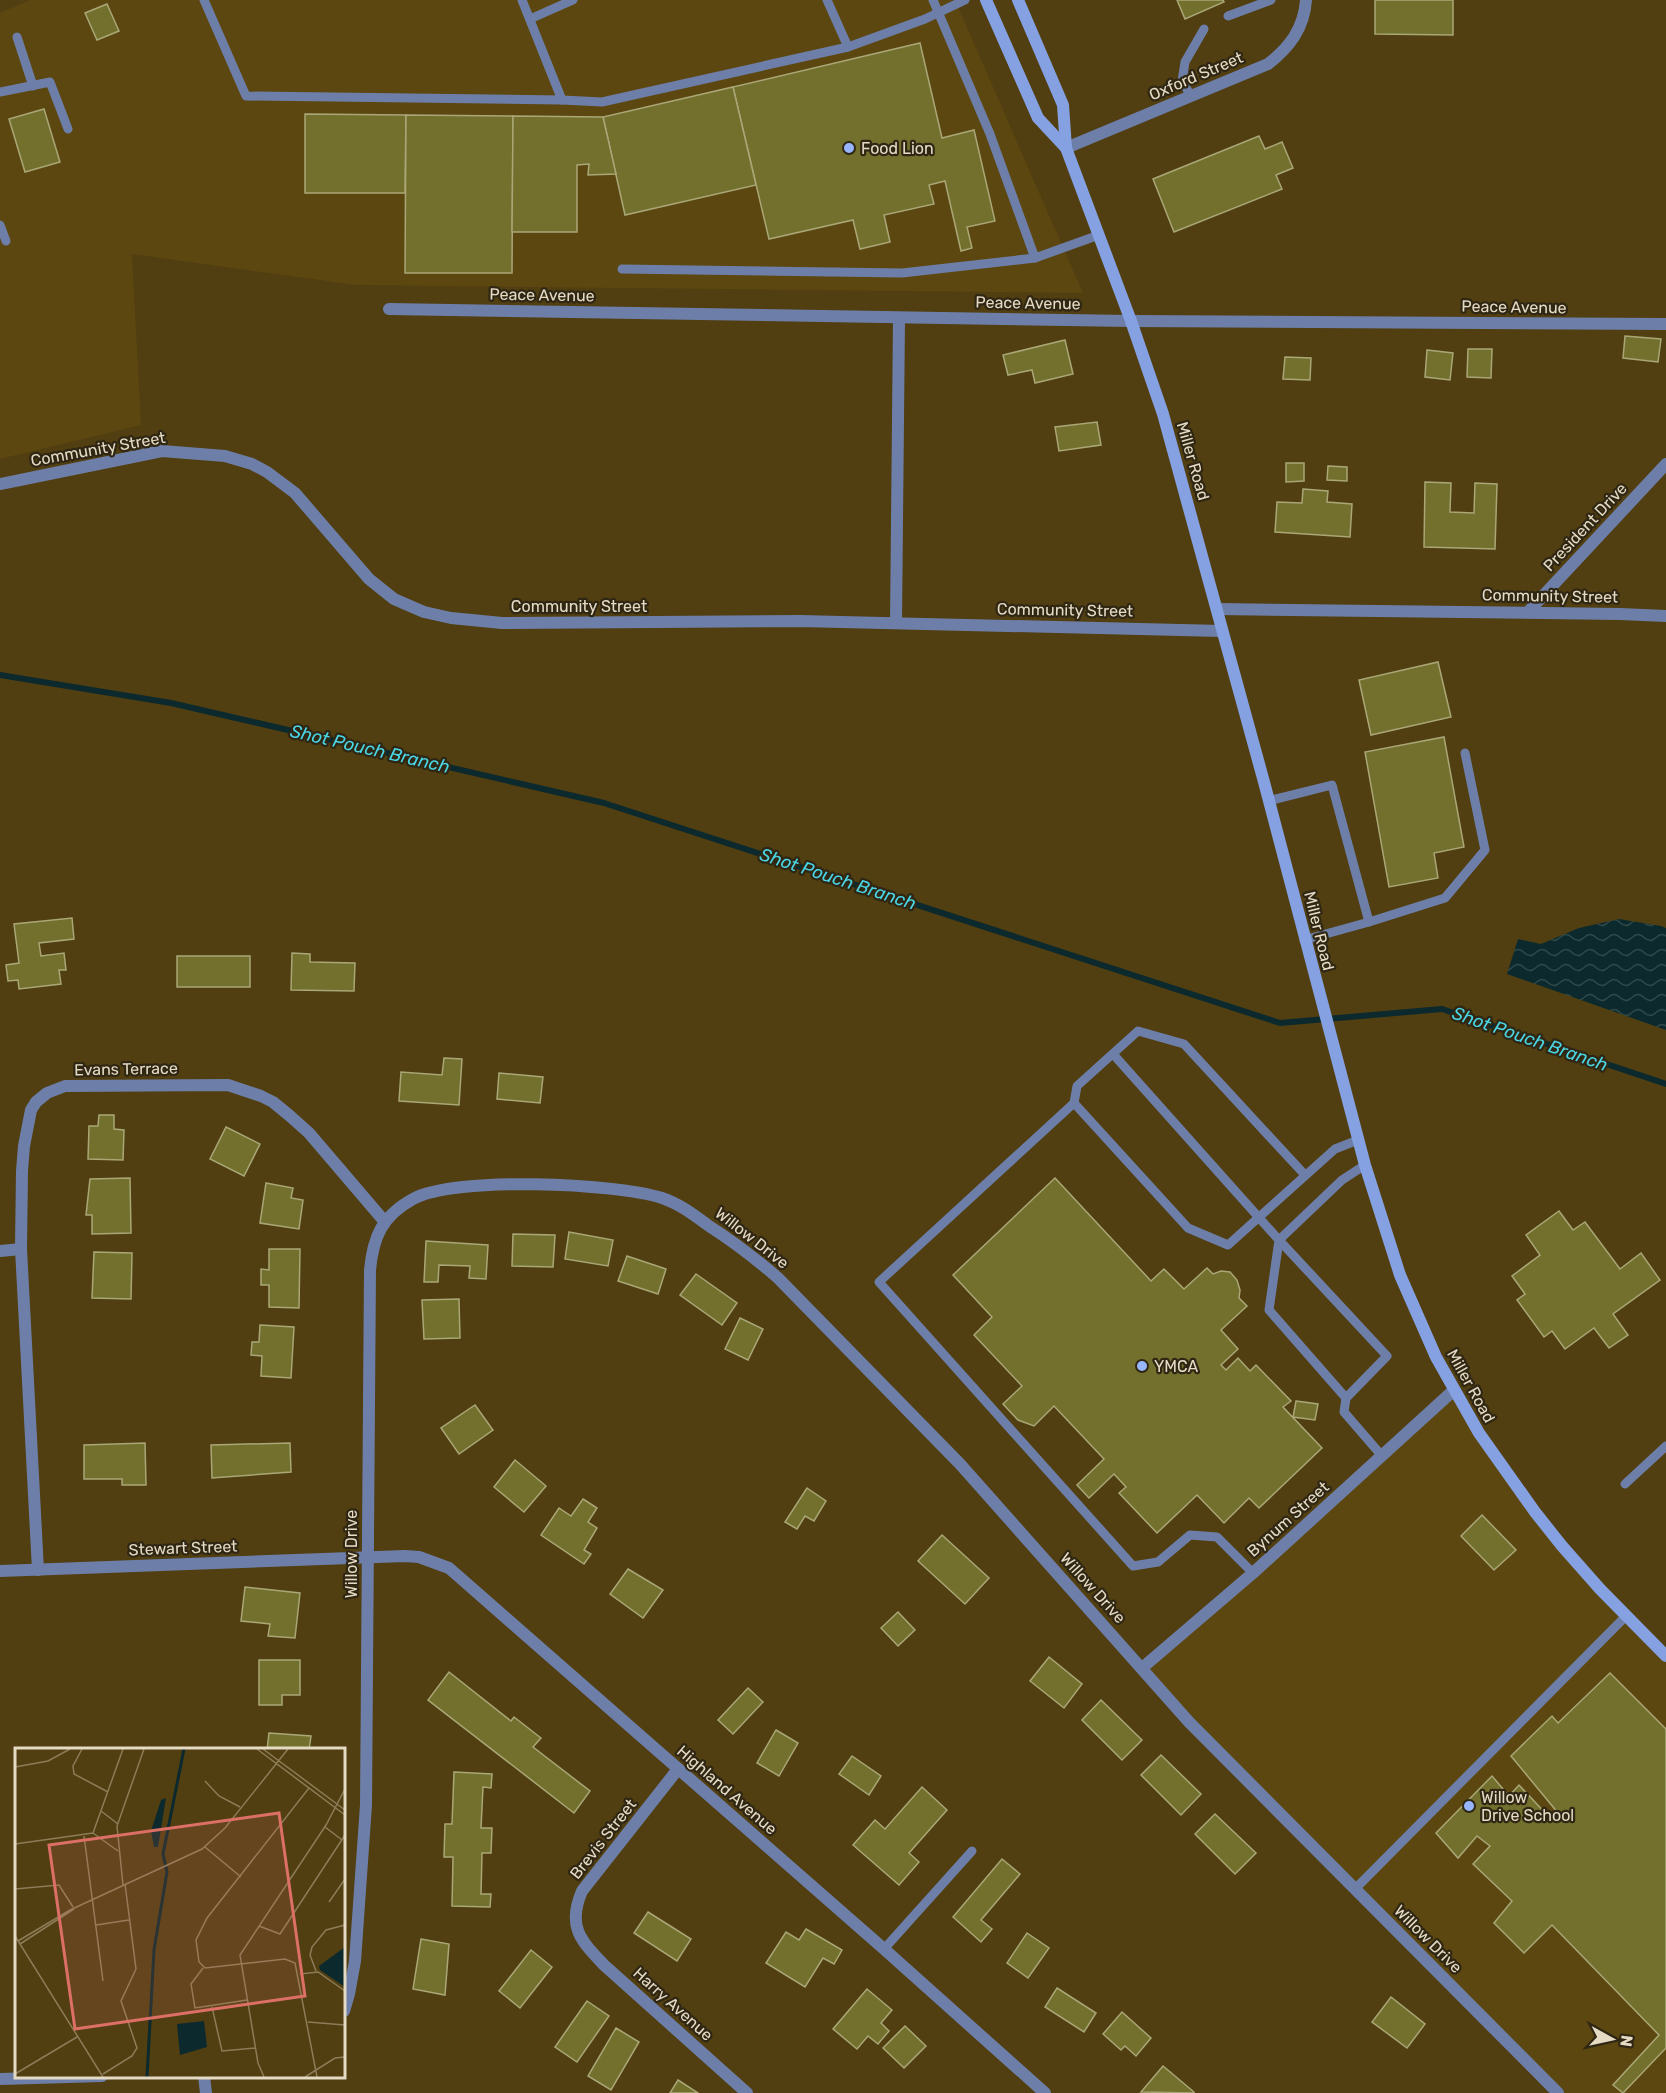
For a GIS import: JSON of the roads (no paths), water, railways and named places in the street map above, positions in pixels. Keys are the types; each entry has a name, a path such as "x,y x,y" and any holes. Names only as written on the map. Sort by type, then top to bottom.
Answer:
{"main road":[{"name":"Miller Road","path":"986,0 1038,118 1066,148"},
{"name":"Miller Road","path":"1018,0 1063,105 1066,148 1131,321 1162,414 1217,609 1333,1050 1365,1165 1400,1275 1436,1357 1479,1433 1535,1512 1600,1589 1666,1656"}],"street":[{"name":"Oxford Street","path":"1066,148 1268,64 1284,52 1293,40 1303,20 1306,0"},
{"name":"Peace Avenue","path":"389,309 1131,321 1666,324"},
{"path":"896,623 899,318"},
{"name":"Community Street","path":"0,484 162,451 225,456 252,464 295,493 369,579 394,599 417,610 451,618 502,623 555,624 800,621 1222,631"},
{"name":"President Drive","path":"1528,612 1666,464"},
{"name":"Community Street","path":"1217,609 1528,612 1666,616"},
{"name":"Evans Terrace","path":"38,1570 21,1249 22,1170 28,1119 36,1102 47,1093 65,1086 228,1085 261,1096 273,1102 309,1133 385,1221"},
{"name":"Willow Drive","path":"345,2004 355,1961 366,1805 372,1248 385,1221 414,1198 437,1191 467,1186 515,1184 638,1193 662,1198 681,1206 752,1255 821,1320 960,1464 1189,1722 1558,2093"},
{"path":"0,1251 21,1249"},
{"name":"Bynum Street","path":"1142,1668 1253,1573 1454,1390"},
{"name":"Stewart Street","path":"0,1571 368,1557"},
{"name":"Highland Avenue","path":"368,1557 419,1557 449,1568 1045,2093"},
{"name":"Brevis Street","path":"581,1936 574,1919 575,1908 582,1892 678,1769"},
{"name":"Harry Avenue","path":"581,1936 584,1944 604,1965 747,2093"},
{"path":"0,2079 34,2078"},
{"path":"204,2078 206,2093"}],"lane":[{"path":"204,0 246,96 602,102 848,47 925,19 965,0"},
{"path":"522,0 562,100"},
{"path":"530,19 573,0"},
{"path":"827,0 848,47"},
{"path":"933,0 990,134 1035,258"},
{"path":"1228,16 1271,0"},
{"path":"1191,96 1182,81 1185,62 1204,29"},
{"path":"17,37 33,86"},
{"path":"0,92 50,82 68,129"},
{"path":"0,225 6,241"},
{"path":"622,269 902,273 1035,258 1099,235"},
{"path":"1304,940 1445,898 1485,850 1465,753"},
{"path":"1268,801 1332,785 1369,922"},
{"path":"1253,1573 1217,1537 1190,1534 1158,1563 1132,1566 879,1282 1074,1103 1077,1086 1138,1031 1184,1044 1305,1175"},
{"path":"1113,1054 1279,1240 1387,1356 1346,1398 1344,1412 1382,1456"},
{"path":"1074,1103 1188,1228 1228,1245 1335,1149 1358,1140"},
{"path":"1346,1398 1269,1310 1279,1240 1342,1180 1365,1165"},
{"path":"1625,1484 1666,1446"},
{"path":"1355,1889 1626,1616"},
{"path":"884,1949 972,1851"}],"water":[{"path":"1619,919 1666,928 1666,1030 1507,974 1518,939 1541,944 1579,928"}],"waterway":[{"name":"Shot Pouch Branch","path":"0,675 171,703 604,803 1280,1023 1442,1009 1666,1084"}],"place":[{"name":"Food Lion","path":"849,148"},
{"name":"YMCA","path":"1142,1366"},
{"name":"Willow Drive School","path":"1469,1806"}]}
